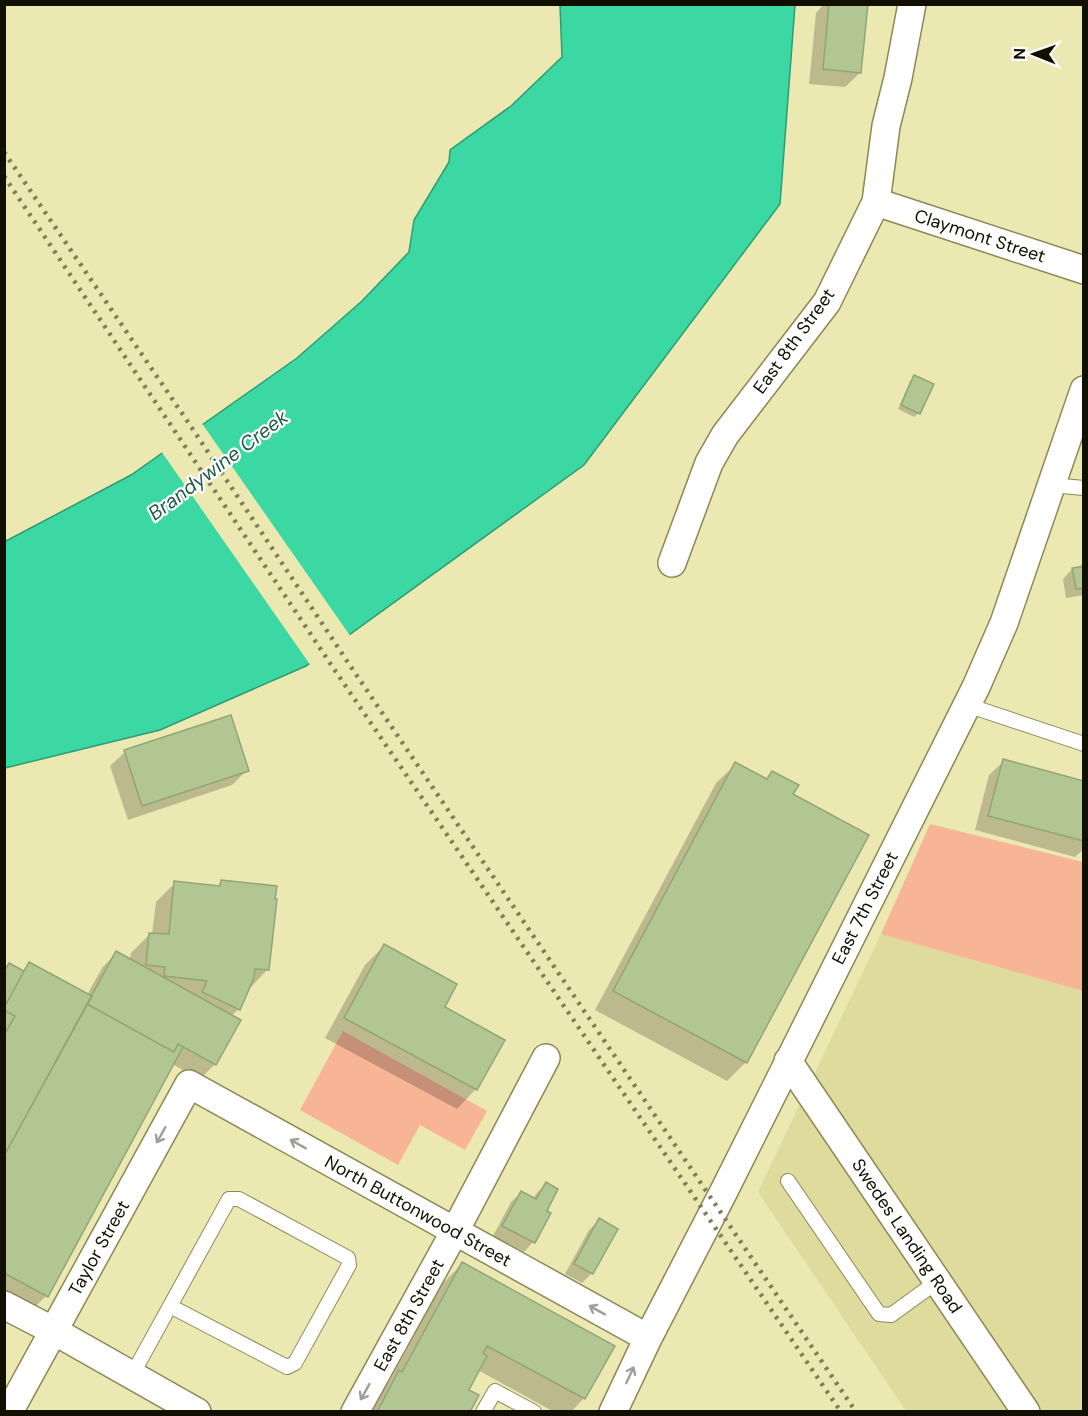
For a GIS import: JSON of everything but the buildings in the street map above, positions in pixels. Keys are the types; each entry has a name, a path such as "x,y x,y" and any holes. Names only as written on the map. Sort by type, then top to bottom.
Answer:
{"street":[{"name":"East 8th Street","path":"672,563 709,463 725,435 827,302 876,202 886,126 912,4"},
{"name":"Claymont Street","path":"876,202 1083,270"},
{"name":"East 7th Street","path":"613,1412 648,1338 967,705 1004,623 1083,390"},
{"name":"East 8th Street","path":"355,1412 455,1231 546,1058"},
{"name":"Swedes Landing Road","path":"788,1061 1026,1412"},
{"name":"North Buttonwood Street","path":"189,1084 648,1338"},
{"name":"Taylor Street","path":"9,1412 189,1084"},
{"path":"4,1305 197,1412"}],"lane":[{"path":"1051,485 1083,488"},
{"path":"967,705 1083,744"},
{"path":"788,1181 879,1314 891,1315 938,1281"},
{"path":"132,1375 229,1198 239,1199 348,1258 349,1265 295,1363 287,1367 170,1306"},
{"path":"483,1412 495,1391 534,1412"}],"shaded area":[{"path":"930,824 1083,862 1083,991 881,934"},
{"path":"881,934 1083,991 1083,1411 906,1411 758,1192"},
{"path":"343,1031 487,1111 465,1150 420,1125 398,1165 300,1110"}],"water":[{"name":"Brandywine Creek","path":"560,5 795,5 780,204 584,465 306,666 160,730 5,768 4,542 131,475 297,358 362,301 409,252 414,220 449,162 450,150 511,106 562,57"}],"pier":[{"path":"201,422 351,637 311,666 161,451"}],"railway":[{"path":"4,152 856,1412"},
{"path":"4,176 336,672 841,1412"}]}
